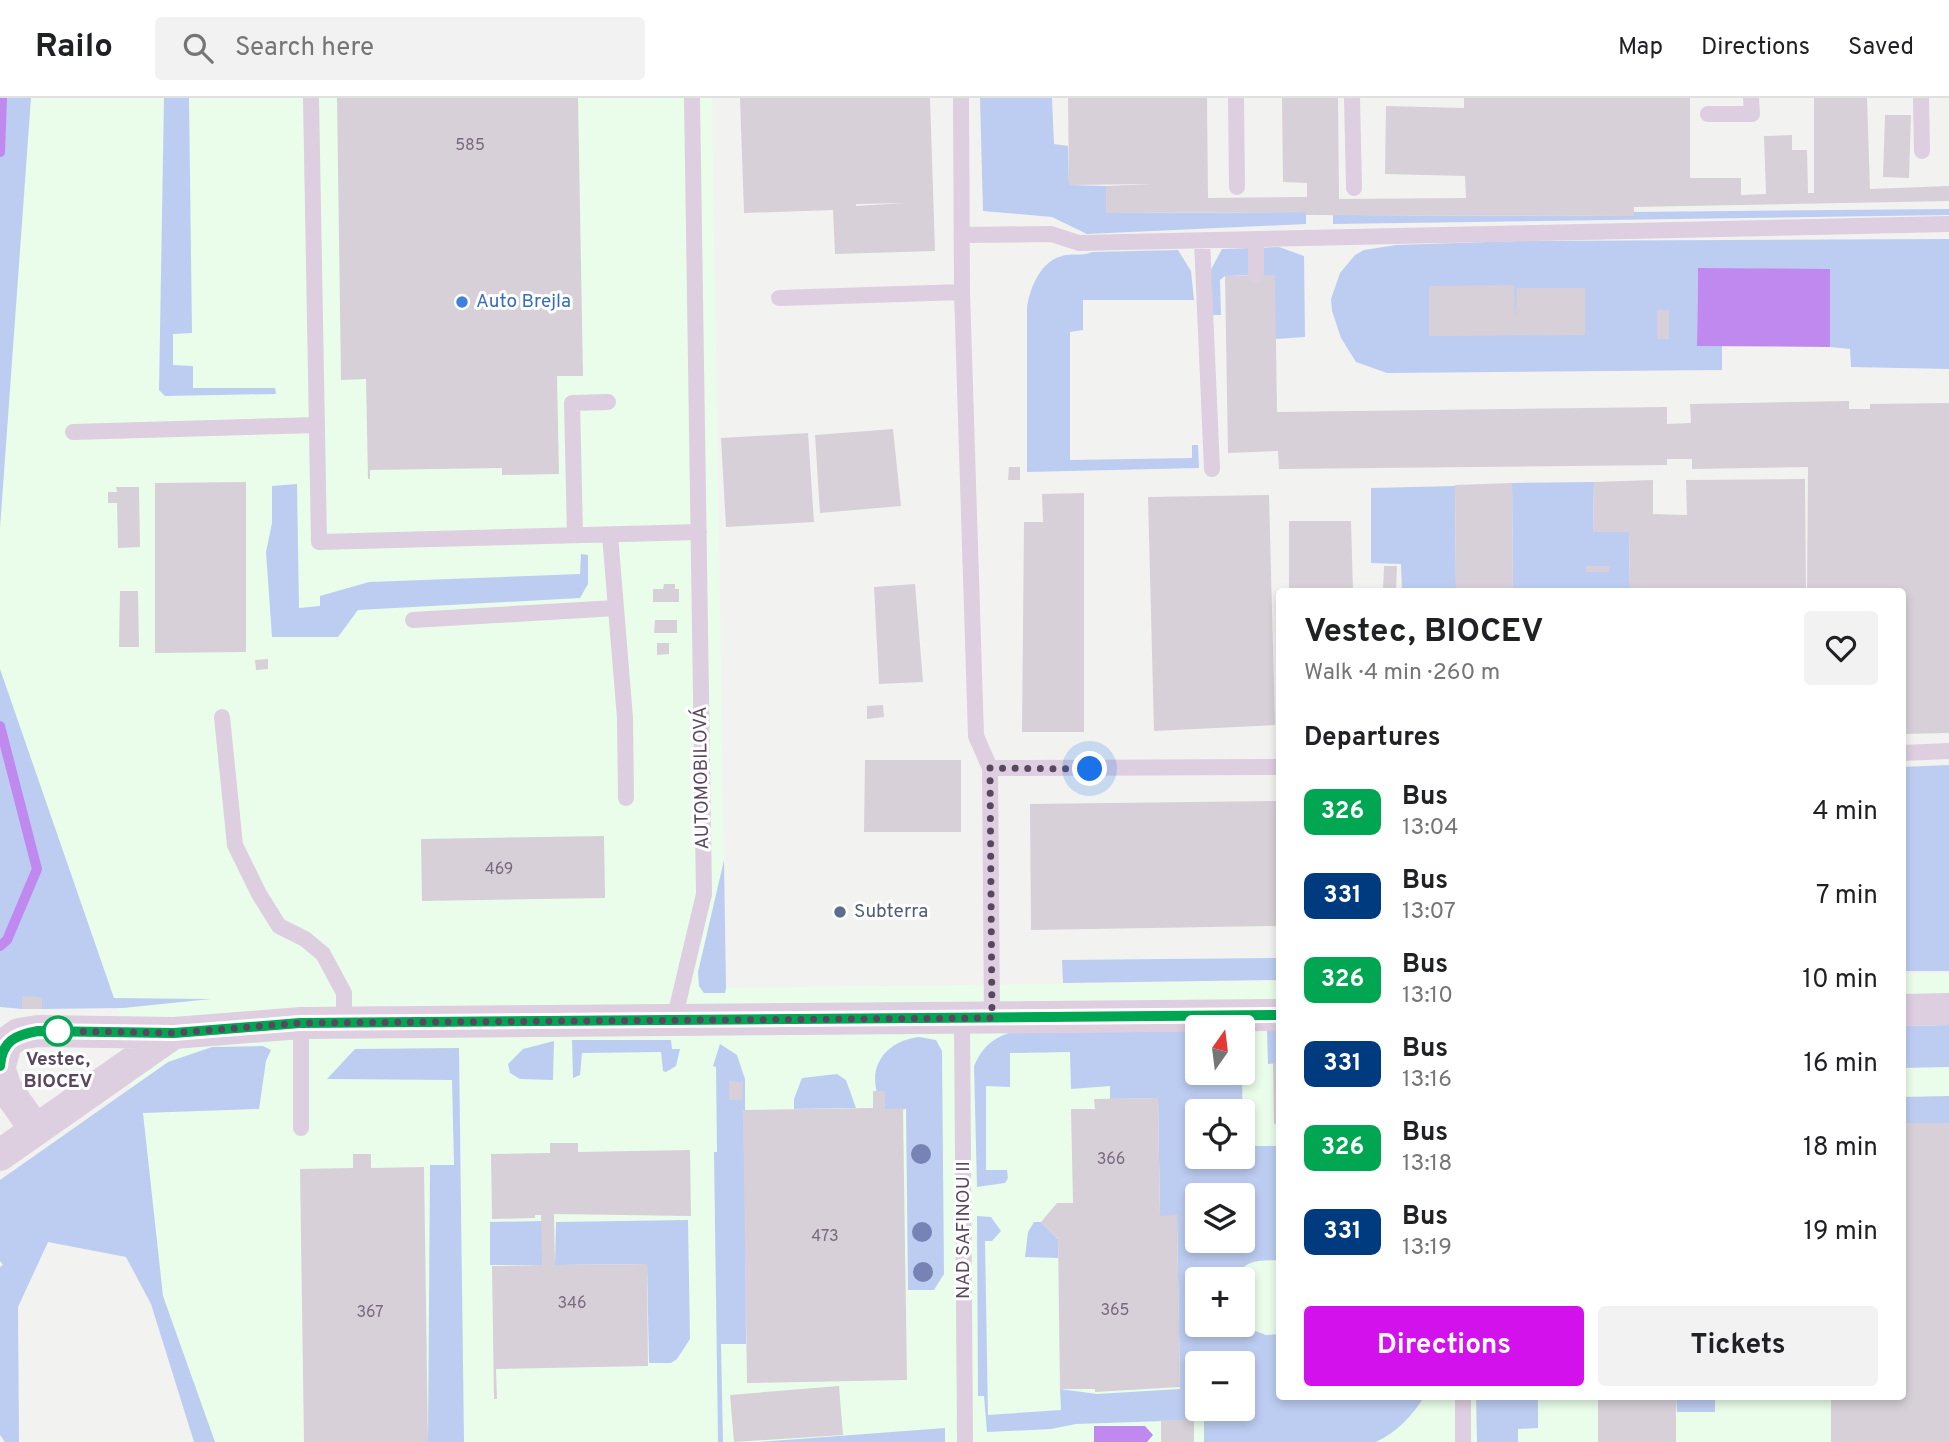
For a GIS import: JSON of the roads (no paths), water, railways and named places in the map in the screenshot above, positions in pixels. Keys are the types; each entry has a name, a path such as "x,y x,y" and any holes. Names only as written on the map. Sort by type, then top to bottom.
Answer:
{"street":[{"path":"1906,1010 1949,1009"},
{"path":"35,1129 6,1088 0,1068 6,1043 19,1034 38,1031 174,1033 300,1023 1276,1015"},
{"path":"0,1155 174,1033"}],"lane":[{"path":"311,98 319,542 699,532"},
{"name":"AUTOMOBILOVÁ","path":"674,1020 704,894 692,98"},
{"path":"961,98 962,292 976,736 990,768 1276,767"},
{"path":"1236,98 1237,187"},
{"path":"1352,98 1354,187"},
{"path":"1708,114 1752,114 1751,98"},
{"path":"1921,98 1922,151"},
{"path":"963,235 1051,234 1079,243 1949,224"},
{"path":"1256,239 1256,275"},
{"path":"1202,241 1212,469"},
{"path":"779,298 962,292"},
{"path":"575,535 572,403 608,402"},
{"path":"73,432 317,425"},
{"path":"610,535 625,718 626,798"},
{"path":"413,620 617,608"},
{"path":"222,717 235,845 259,894 279,926 305,939 323,954 344,993 344,1023"},
{"path":"1906,753 1949,751"},
{"name":"NAD SAFINOU II","path":"965,1442 977,1018 990,768"},
{"path":"300,1023 301,1128"},
{"path":"1463,1400 1463,1442"}],"waterway":[{"path":"0,152 2,98"},
{"path":"0,726 37,869 7,940 0,946"}],"place":[{"name":"Auto Brejla","path":"462,302"},
{"name":"Subterra","path":"840,912"},
{"name":"Vestec, BIOCEV","path":"58,1031"}]}
